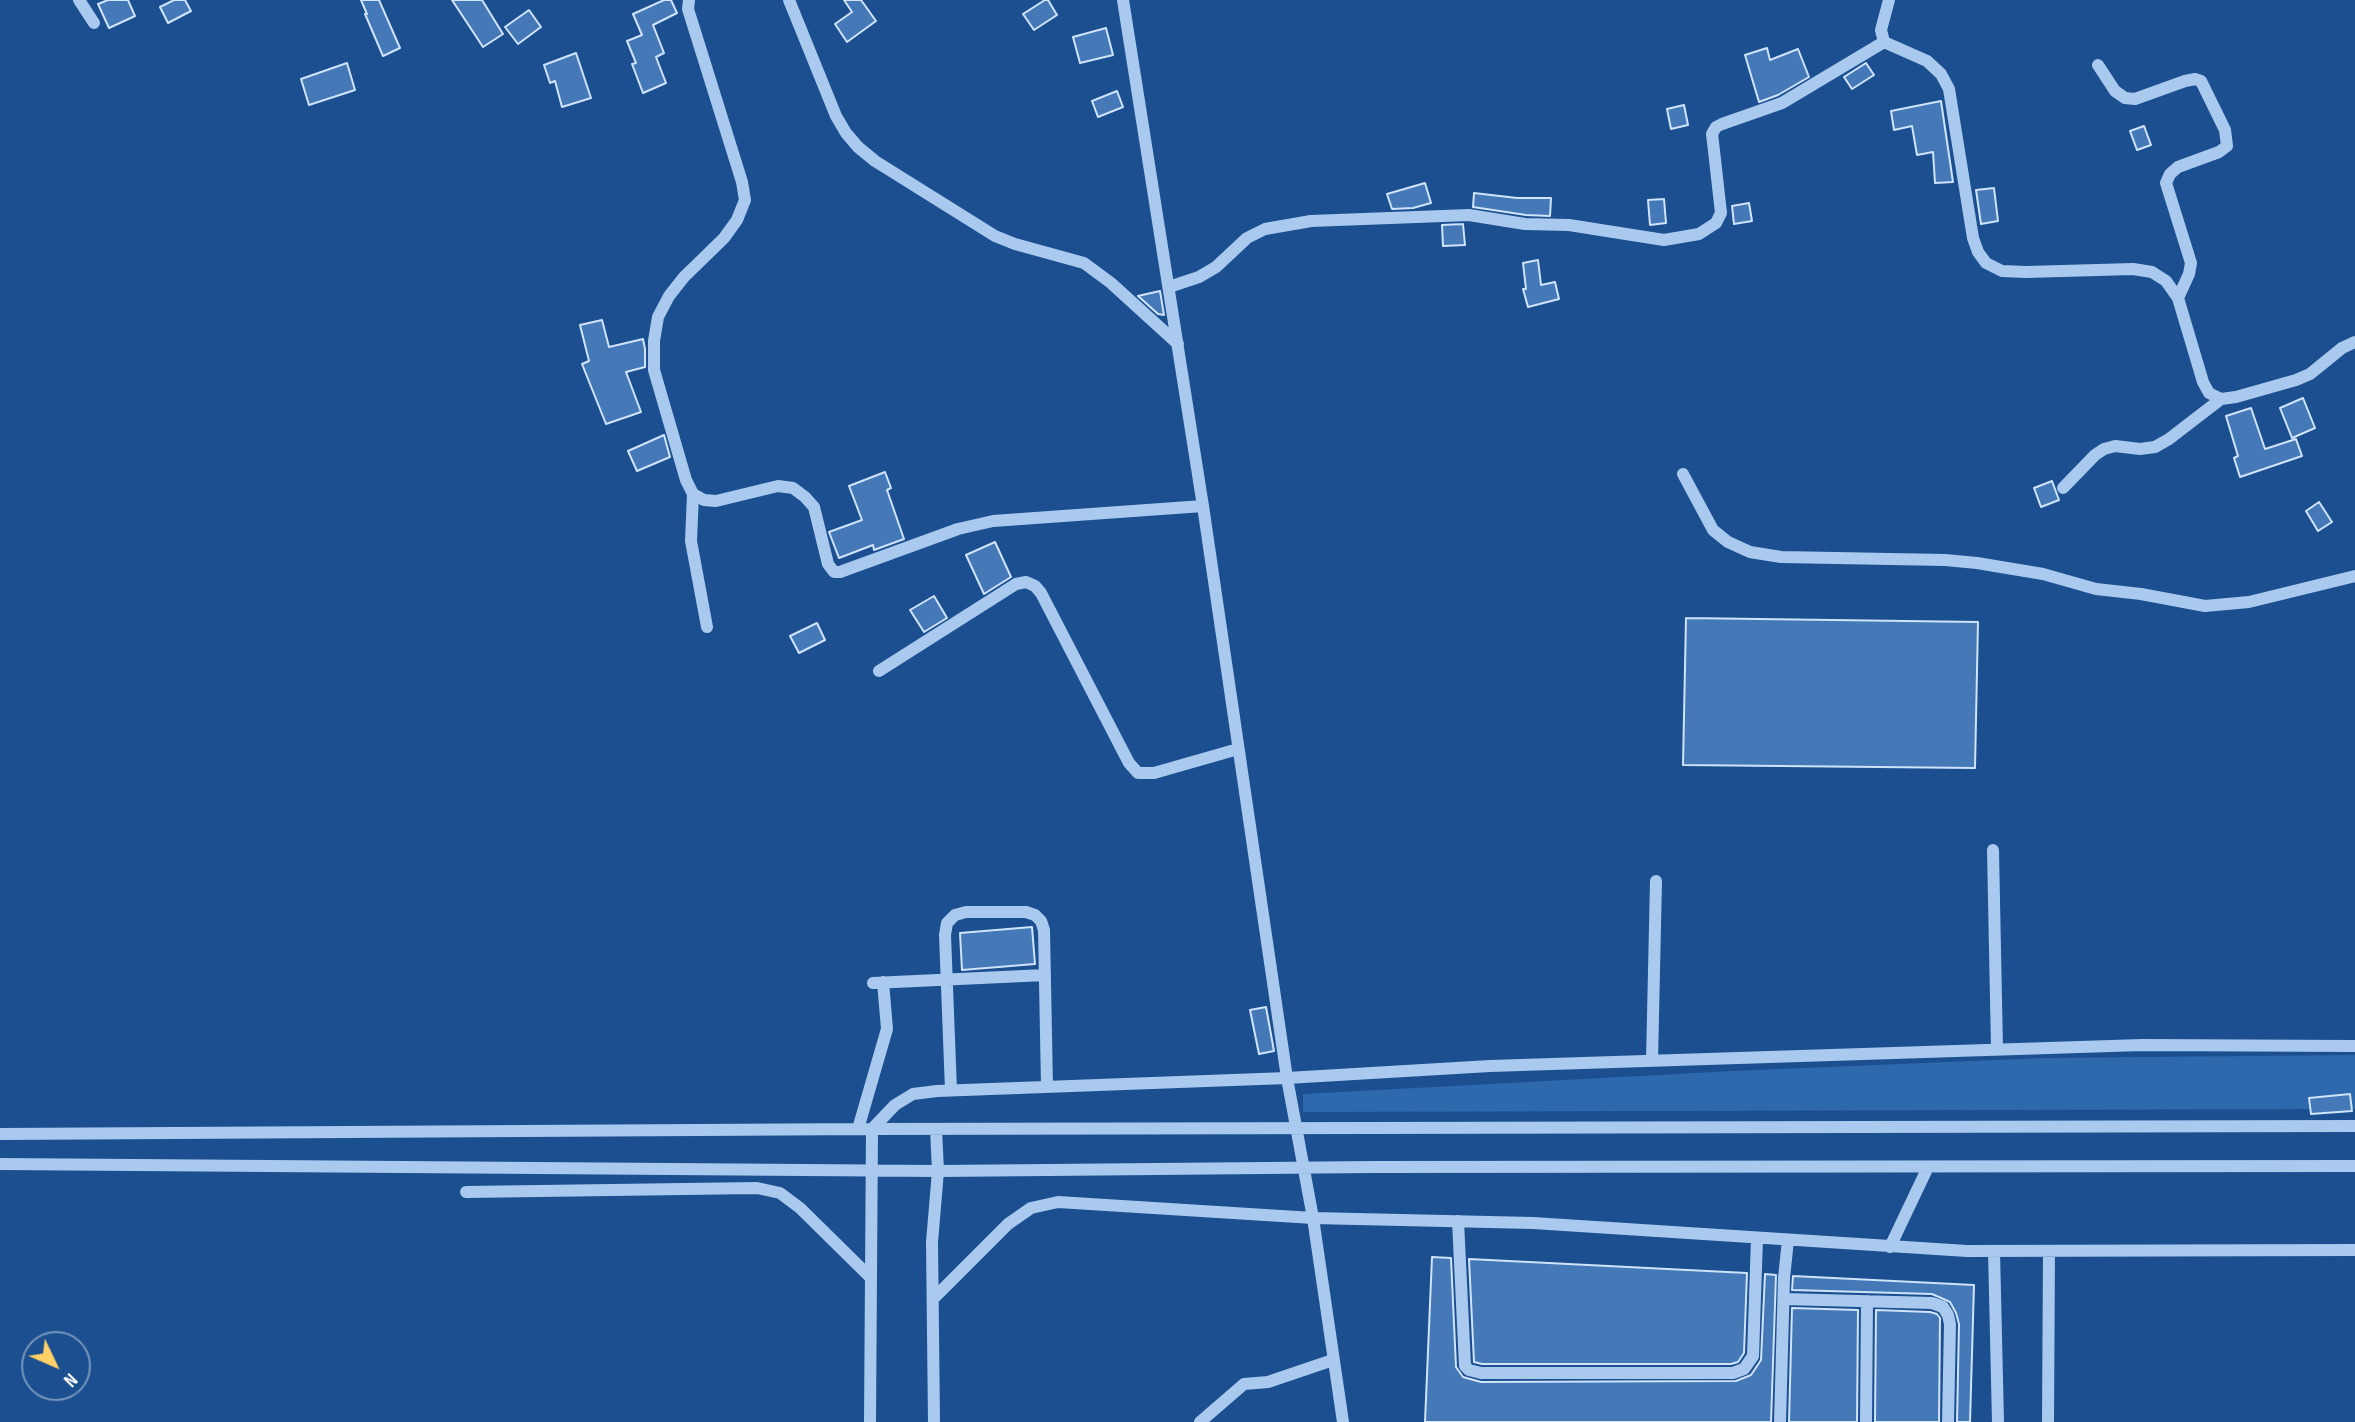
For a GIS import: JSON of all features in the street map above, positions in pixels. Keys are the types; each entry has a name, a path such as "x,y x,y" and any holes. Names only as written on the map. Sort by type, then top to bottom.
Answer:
{"street":[{"path":"79,0 94,23"},
{"path":"689,0 688,9 742,182 745,200 737,220 724,238 684,277 669,296 658,317 654,341 654,370 685,480 694,494 716,501 778,485 793,488 814,507 828,564 834,572 958,529 993,522 1203,506"},
{"path":"789,0 836,116 858,147 875,161 995,236 1084,263 1111,283 1178,344"},
{"path":"1123,0 1203,506 1287,1078 1313,1218 1343,1422"},
{"path":"1884,42 1881,30 1889,0"},
{"path":"1169,287 1199,277 1216,267 1247,238 1265,229 1311,221 1469,215 1525,224 1569,225 1664,240 1699,234 1716,223 1721,213 1712,134 1716,127 1783,103 1884,42"},
{"path":"1884,42 1927,61 1941,75 1949,89 1973,238 1986,263 2002,271 2133,269 2152,272 2166,281 2178,298 2203,382 2209,393 2221,399"},
{"path":"2098,65 2115,91 2125,98 2135,99 2185,80 2194,79 2201,82 2225,130 2227,146 2219,152 2178,167 2169,174 2166,183 2191,263 2178,298"},
{"path":"2063,488 2095,455 2105,449 2115,446 2140,449 2155,447 2221,399 2236,397 2310,374 2342,348 2355,342"},
{"path":"1683,474 1713,530 1728,542 1750,552 1781,557 1977,563 2043,574 2096,589 2141,594 2205,607 2249,602 2355,576"},
{"path":"694,494 691,541 707,627"},
{"path":"879,671 1016,584 1026,582 1041,593 1129,763 1138,773 1154,773 1238,749"},
{"path":"1993,850 1997,1049"},
{"path":"1653,1061 1656,881"},
{"path":"951,1090 945,978 947,923 955,915 966,912 1026,912 1035,915 1044,930 1047,1087"},
{"path":"858,1129 887,1029 878,982 1045,975"},
{"path":"870,1422 872,1129 895,1105 913,1094 951,1090 1287,1078 1490,1066 1997,1049 2142,1045 2355,1046"},
{"path":"0,1134 1295,1127 2355,1126"},
{"path":"934,1422 932,1242 938,1171 936,1129"},
{"path":"0,1164 872,1171 1374,1167 2355,1166"},
{"path":"1890,1247 1928,1167"},
{"path":"466,1192 757,1188 780,1193 800,1208 870,1277"},
{"path":"934,1298 1008,1224 1031,1208 1058,1202 1313,1218 1533,1223 1890,1247 1994,1251 2355,1250"},
{"path":"1458,1221 1465,1366 1481,1373 1733,1373 1744,1369 1753,1356 1757,1238"},
{"path":"1780,1422 1788,1240"},
{"path":"1994,1251 1998,1422"},
{"path":"2048,1422 2049,1251"},
{"path":"1784,1299 1932,1303 1942,1307 1950,1324 1948,1422"},
{"path":"1866,1422 1867,1301"},
{"path":"1200,1422 1244,1384 1268,1382 1334,1360"}],"shaded area":[{"path":"2355,1055 2355,1109 1303,1112 1303,1094 2043,1058"}],"building":[{"path":"108,0 128,0 135,16 109,28 98,4"},
{"path":"174,0 185,0 191,11 168,23 160,7"},
{"path":"361,0 379,0 400,48 383,56"},
{"path":"452,0 482,0 503,34 483,47"},
{"path":"664,0 671,0 677,13 653,25 664,53 656,57 666,83 643,93 632,64 636,63 627,41 642,35 633,14"},
{"path":"844,0 861,0 876,21 847,42 835,24 852,12"},
{"path":"1048,0 1057,15 1034,30 1023,14"},
{"path":"529,10 541,27 518,44 505,27"},
{"path":"1106,28 1113,55 1080,63 1073,37"},
{"path":"1767,48 1770,60 1798,49 1809,77 1778,95 1759,102 1745,55"},
{"path":"576,53 591,98 562,107 555,81 550,83 544,65"},
{"path":"347,63 355,90 309,105 301,79"},
{"path":"1866,63 1874,75 1852,89 1844,77"},
{"path":"1117,91 1123,107 1098,117 1092,101"},
{"path":"1941,101 1953,182 1935,183 1933,152 1917,155 1912,126 1894,130 1891,111"},
{"path":"1684,105 1688,125 1671,129 1667,109"},
{"path":"2144,126 2151,145 2137,150 2130,131"},
{"path":"1425,183 1431,203 1413,208 1392,209 1387,194"},
{"path":"1994,188 1998,221 1981,224 1976,190"},
{"path":"1474,193 1517,198 1551,198 1550,216 1473,207"},
{"path":"1664,199 1666,223 1650,225 1648,200"},
{"path":"1749,203 1752,221 1734,224 1732,206"},
{"path":"1463,224 1465,245 1443,246 1442,225"},
{"path":"1538,260 1541,285 1555,282 1559,299 1528,307 1523,289 1526,289 1523,263"},
{"path":"1160,291 1164,315 1158,314 1138,296"},
{"path":"602,320 609,347 643,339 645,349 645,367 626,372 641,412 606,424 582,364 589,361 580,325"},
{"path":"2303,398 2315,428 2292,438 2280,408"},
{"path":"2251,408 2265,449 2296,439 2302,456 2240,477 2234,458 2238,456 2226,416"},
{"path":"664,435 670,457 637,471 628,451"},
{"path":"885,472 891,488 887,490 904,539 874,550 873,545 839,558 829,532 862,520 849,486"},
{"path":"2052,481 2059,500 2041,507 2034,488"},
{"path":"2319,502 2332,522 2318,531 2306,511"},
{"path":"995,542 1011,577 984,594 966,555"},
{"path":"934,596 947,618 924,632 910,610"},
{"path":"1686,618 1978,622 1975,768 1683,765"},
{"path":"817,623 825,640 799,653 790,636"},
{"path":"1032,927 1035,964 962,970 960,933"},
{"path":"1266,1007 1274,1051 1259,1054 1250,1010"},
{"path":"2350,1094 2352,1111 2311,1114 2309,1098"},
{"path":"1432,1257 1451,1258 1456,1367 1463,1377 1481,1382 1736,1381 1751,1375 1761,1360 1765,1274 1776,1275 1771,1422 1425,1422"},
{"path":"1469,1259 1747,1273 1744,1353 1738,1362 1731,1364 1474,1362"},
{"path":"1793,1276 1974,1285 1970,1422 1957,1422 1959,1324 1950,1302 1932,1294 1792,1290"},
{"path":"1792,1308 1858,1310 1857,1422 1789,1422"},
{"path":"1876,1310 1930,1312 1940,1318 1939,1422 1875,1422"}]}
